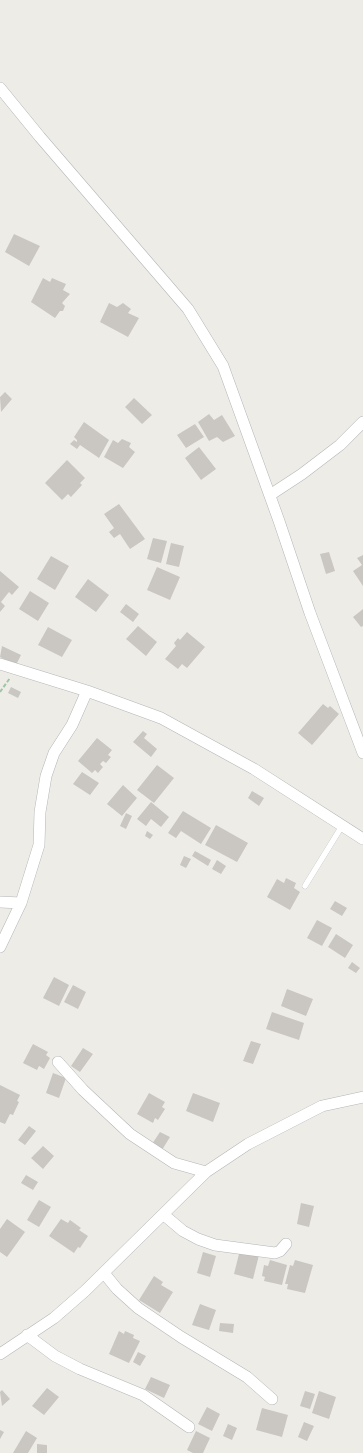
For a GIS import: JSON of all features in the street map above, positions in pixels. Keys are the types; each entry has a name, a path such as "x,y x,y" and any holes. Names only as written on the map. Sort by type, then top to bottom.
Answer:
{"street":[{"path":"0,88 40,137 188,309 224,366 310,613 363,753"},
{"path":"270,495 340,445 363,422"},
{"path":"0,664 87,691 161,718 254,769 363,839"},
{"path":"0,946 21,903 38,845 40,812 46,776 54,754 72,725 87,691"},
{"path":"0,902 21,903"},
{"path":"58,1062 82,1090 130,1134 174,1163 206,1172"},
{"path":"0,1354 54,1318 104,1273 206,1172 248,1144 322,1106 363,1097"},
{"path":"164,1215 183,1231 198,1240 215,1245 275,1253 280,1251 286,1244"},
{"path":"104,1273 117,1289 138,1308 181,1337 247,1377 272,1399"},
{"path":"27,1335 55,1356 80,1369 143,1395 189,1427"}],"lane":[{"path":"305,886 342,826"}],"path":[{"path":"0,692 17,669"}],"building":[{"path":"14,234 40,246 29,266 5,252"},
{"path":"43,278 50,282 52,278 66,284 63,290 70,294 62,303 65,306 63,311 60,311 55,318 31,302"},
{"path":"109,303 117,307 123,303 131,309 128,313 139,318 128,337 100,322"},
{"path":"5,392 12,399 1,412 0,397"},
{"path":"134,398 152,415 142,424 125,407"},
{"path":"209,414 214,420 222,415 235,436 223,442 217,437 209,441 198,422"},
{"path":"84,422 109,440 99,458 80,445 77,449 70,444 74,440 77,442 74,437"},
{"path":"195,424 204,437 186,448 177,435"},
{"path":"122,439 131,443 129,447 135,452 123,468 104,457 113,440 118,443"},
{"path":"199,447 216,469 201,480 185,458"},
{"path":"67,460 85,478 80,483 82,485 71,497 68,494 62,500 45,483"},
{"path":"119,504 145,539 130,549 120,534 114,538 109,532 114,528 104,514"},
{"path":"153,538 167,541 161,563 147,559"},
{"path":"171,543 184,546 179,567 166,564"},
{"path":"329,552 335,571 326,574 320,554"},
{"path":"363,555 363,586 353,571 362,565 357,558"},
{"path":"51,556 69,566 55,590 37,579"},
{"path":"157,567 180,577 170,600 147,590"},
{"path":"0,571 19,587 12,595 9,592 1,602 5,606 0,612"},
{"path":"88,579 109,595 96,612 75,597"},
{"path":"30,591 49,603 38,621 19,609"},
{"path":"126,604 139,614 133,622 120,612"},
{"path":"363,609 363,626 361,627 353,617"},
{"path":"138,626 157,642 146,656 126,639"},
{"path":"48,627 72,640 62,657 38,645"},
{"path":"187,632 205,647 187,668 182,664 178,669 165,659 176,646 174,643 178,638 180,640"},
{"path":"2,646 21,655 16,665 0,657"},
{"path":"11,687 21,692 18,698 8,693"},
{"path":"323,704 328,708 330,706 339,714 312,745 298,733"},
{"path":"143,731 147,734 144,738 157,749 151,757 133,742"},
{"path":"97,738 112,750 108,755 111,757 106,763 103,761 100,764 103,767 98,773 95,770 92,773 78,761"},
{"path":"157,765 174,778 154,803 137,790"},
{"path":"82,772 99,783 90,795 73,784"},
{"path":"123,785 137,798 122,816 107,804"},
{"path":"252,791 264,798 259,806 248,798"},
{"path":"151,802 169,817 161,827 151,819 146,826 137,819"},
{"path":"183,811 211,828 201,844 181,831 176,838 168,833"},
{"path":"126,813 132,816 126,829 120,826"},
{"path":"216,825 248,843 237,862 205,845"},
{"path":"147,831 153,835 150,839 145,836"},
{"path":"195,851 211,860 208,866 192,856"},
{"path":"184,856 191,859 186,868 180,865"},
{"path":"217,860 226,866 221,874 212,869"},
{"path":"286,878 296,883 294,888 300,892 290,910 267,897 277,879 284,883"},
{"path":"335,901 347,908 342,916 330,909"},
{"path":"317,920 332,928 322,946 307,938"},
{"path":"336,934 353,945 345,958 328,947"},
{"path":"352,962 360,968 356,973 348,968"},
{"path":"54,977 69,985 59,1006 43,998"},
{"path":"73,985 86,992 78,1009 64,1002"},
{"path":"287,989 313,999 306,1016 281,1006"},
{"path":"272,1012 304,1023 299,1040 266,1029"},
{"path":"251,1041 261,1044 253,1064 243,1061"},
{"path":"33,1044 48,1052 46,1055 50,1058 44,1069 39,1066 37,1070 23,1063"},
{"path":"83,1048 93,1054 80,1072 71,1066"},
{"path":"53,1073 66,1078 59,1098 46,1093"},
{"path":"0,1085 20,1095 17,1101 19,1102 13,1115 10,1114 5,1124 0,1122"},
{"path":"149,1093 165,1102 162,1107 165,1109 158,1120 155,1118 153,1123 137,1114"},
{"path":"193,1093 220,1103 213,1122 186,1111"},
{"path":"29,1126 36,1131 25,1145 18,1140"},
{"path":"160,1132 170,1137 162,1150 152,1144"},
{"path":"43,1146 54,1156 43,1169 31,1158"},
{"path":"26,1175 38,1182 33,1190 21,1183"},
{"path":"39,1200 51,1207 39,1227 27,1220"},
{"path":"301,1203 314,1206 309,1227 297,1224"},
{"path":"7,1219 25,1232 7,1257 0,1252 0,1229"},
{"path":"61,1219 68,1223 70,1220 81,1228 79,1230 88,1236 80,1248 78,1247 74,1253 49,1236"},
{"path":"240,1250 259,1255 253,1279 234,1274"},
{"path":"203,1252 216,1256 210,1277 197,1273"},
{"path":"270,1260 287,1265 282,1285 264,1281 265,1277 262,1276 264,1265 268,1266"},
{"path":"295,1260 313,1265 305,1293 287,1289 288,1284 285,1284 290,1265 293,1266"},
{"path":"154,1276 163,1282 161,1285 173,1292 160,1313 139,1300"},
{"path":"200,1304 216,1310 209,1330 192,1325"},
{"path":"220,1323 234,1324 233,1333 219,1331"},
{"path":"119,1331 124,1334 125,1331 134,1335 133,1338 140,1341 129,1363 109,1354"},
{"path":"138,1352 146,1356 140,1366 133,1362"},
{"path":"151,1377 170,1385 164,1398 145,1389"},
{"path":"47,1388 59,1397 44,1415 32,1406"},
{"path":"2,1390 10,1399 2,1406 0,1392"},
{"path":"305,1391 315,1394 310,1409 300,1406"},
{"path":"319,1391 336,1397 329,1419 312,1413"},
{"path":"207,1407 220,1414 212,1431 198,1424"},
{"path":"262,1408 288,1415 282,1437 256,1430"},
{"path":"304,1422 314,1426 307,1441 298,1437"},
{"path":"228,1424 237,1428 232,1440 223,1436"},
{"path":"0,1430 4,1432 0,1439"},
{"path":"26,1431 37,1438 28,1453 13,1453"},
{"path":"196,1431 210,1438 203,1453 193,1453 187,1450"},
{"path":"37,1444 47,1445 47,1453 37,1453"}]}
